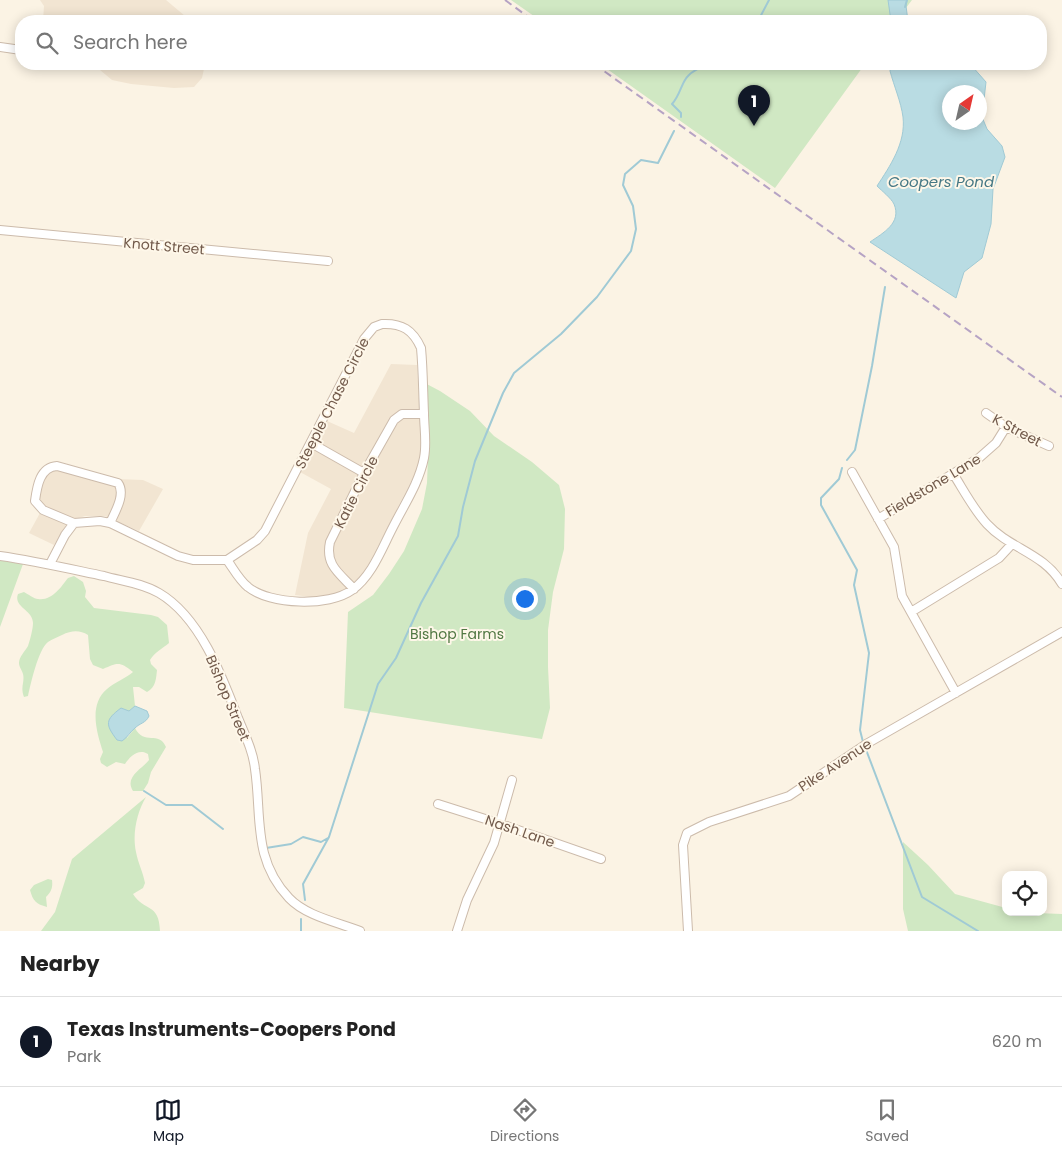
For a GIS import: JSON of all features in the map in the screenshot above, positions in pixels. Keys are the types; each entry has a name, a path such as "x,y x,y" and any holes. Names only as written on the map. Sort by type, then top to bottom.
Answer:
{"street":[{"path":"0,47 15,49"},
{"name":"Knott Street","path":"0,230 328,261"},
{"name":"Steeple Chase Circle","path":"382,324 400,325 411,332 421,348 426,443 421,472 370,570 354,589 343,597 312,602 272,598 248,587 227,560 257,540 265,531 310,443 364,339 374,327 382,324"},
{"name":"Katie Circle","path":"354,589 333,567 328,551 330,542 364,473 394,420 398,416 412,413 424,414"},
{"name":"K Street","path":"986,413 1006,428 1049,446"},
{"name":"Fieldstone Lane","path":"878,518 954,475 987,452 1006,428"},
{"path":"310,443 364,473"},
{"path":"110,522 121,493 121,487 118,483 57,466 44,470 35,501 43,510 74,523 110,522 178,556 193,560 227,560"},
{"path":"852,472 894,547 902,596 956,693"},
{"path":"954,475 987,524 1012,544 1045,563 1056,574 1062,584"},
{"path":"50,564 74,523"},
{"path":"911,612 999,558 1012,544"},
{"name":"Bishop Street","path":"0,556 50,564 139,584 158,592 173,602 184,614 220,670 249,744 255,767 262,851 271,874 289,898 299,905 317,915 360,931"},
{"name":"Pike Avenue","path":"688,931 683,845 687,833 708,822 789,796 865,745 1062,632"},
{"path":"457,931 466,900 488,860 501,824 512,780"},
{"name":"Nash Lane","path":"438,804 601,859"}],"shaded area":[{"path":"40,0 166,0 184,15 43,15 44,6"},
{"path":"100,70 204,70 202,78 194,87 174,88 131,84 112,80"},
{"path":"391,364 417,365 421,455 415,474 365,571 358,580 345,590 329,596 317,598 295,595 308,533 331,489 300,472 327,421 354,433"},
{"path":"49,463 59,463 116,479 143,480 163,489 139,531 105,516 85,516 66,525 54,545 29,533 40,513 33,504 32,494 41,471"}],"green space":[{"path":"511,0 912,0 901,15 532,15"},
{"path":"608,70 861,70 775,188"},
{"name":"Bishop Farms","path":"421,381 470,411 494,436 532,462 559,485 565,509 564,549 553,592 548,630 550,708 542,739 344,708 348,612 373,595 389,574 404,551 422,509 427,483 429,431"},
{"path":"0,560 23,564 0,627"},
{"path":"74,576 83,582 86,591 85,597 94,608 151,615 158,617 167,625 169,643 150,660 157,670 154,685 147,692 139,687 133,687 135,706 129,711 127,738 135,728 143,736 159,739 166,747 151,772 148,783 143,791 133,791 131,782 132,777 149,760 148,754 145,752 138,752 129,758 125,764 116,762 107,767 101,763 100,759 103,752 98,736 96,719 98,703 107,689 133,672 125,666 118,664 103,669 93,665 90,659 88,635 79,631 73,631 48,642 38,659 28,696 24,697 22,690 23,673 19,666 19,661 28,646 33,623 30,615 18,602 18,594 24,592 36,599 48,598 56,593 68,578"},
{"path":"146,797 140,809 135,831 137,856 145,883 143,888 133,894 137,900 154,911 159,922 160,931 41,931 55,912 72,859"},
{"path":"903,842 955,894 1002,907 1002,916 1062,914 1062,931 908,931 903,909"},
{"path":"48,879 52,880 52,885 46,897 47,907 36,902 30,890 34,885"}],"water":[{"path":"888,0 907,0 907,15 890,15"},
{"name":"Coopers Pond","path":"890,70 975,70 986,82 986,85 942,85 942,130 987,129 1002,146 1005,157 993,189 991,224 982,258 964,272 956,298 870,242 890,227 895,217 894,204 877,186 900,145 903,117"},
{"path":"135,706 147,711 149,716 122,741 117,740 110,730 108,722 121,708 129,711"}],"waterway":[{"path":"761,15 769,0"},
{"path":"905,7 907,0"},
{"path":"681,117 681,113 672,104 686,78 697,70"},
{"path":"305,900 303,884 329,837 378,684 396,658 421,603 458,536 463,507 475,461 503,393 514,373 561,334 597,297 631,251 636,229 633,206 623,185 625,174 641,160 658,163 674,131"},
{"path":"847,460 855,450 872,366 885,287"},
{"path":"842,468 839,479 821,498 821,505 857,570 854,585 869,653 860,730 863,742"},
{"path":"865,747 922,897 978,931"},
{"path":"144,791 166,805 192,805 223,829"},
{"path":"266,848 291,844 303,837 321,842 328,838"},
{"path":"301,919 301,931"}],"railway":[{"path":"505,0 526,15"},
{"path":"602,70 1062,397"}],"place":[{"name":"Texas Instruments-Coopers Pond","path":"754,126"}]}
